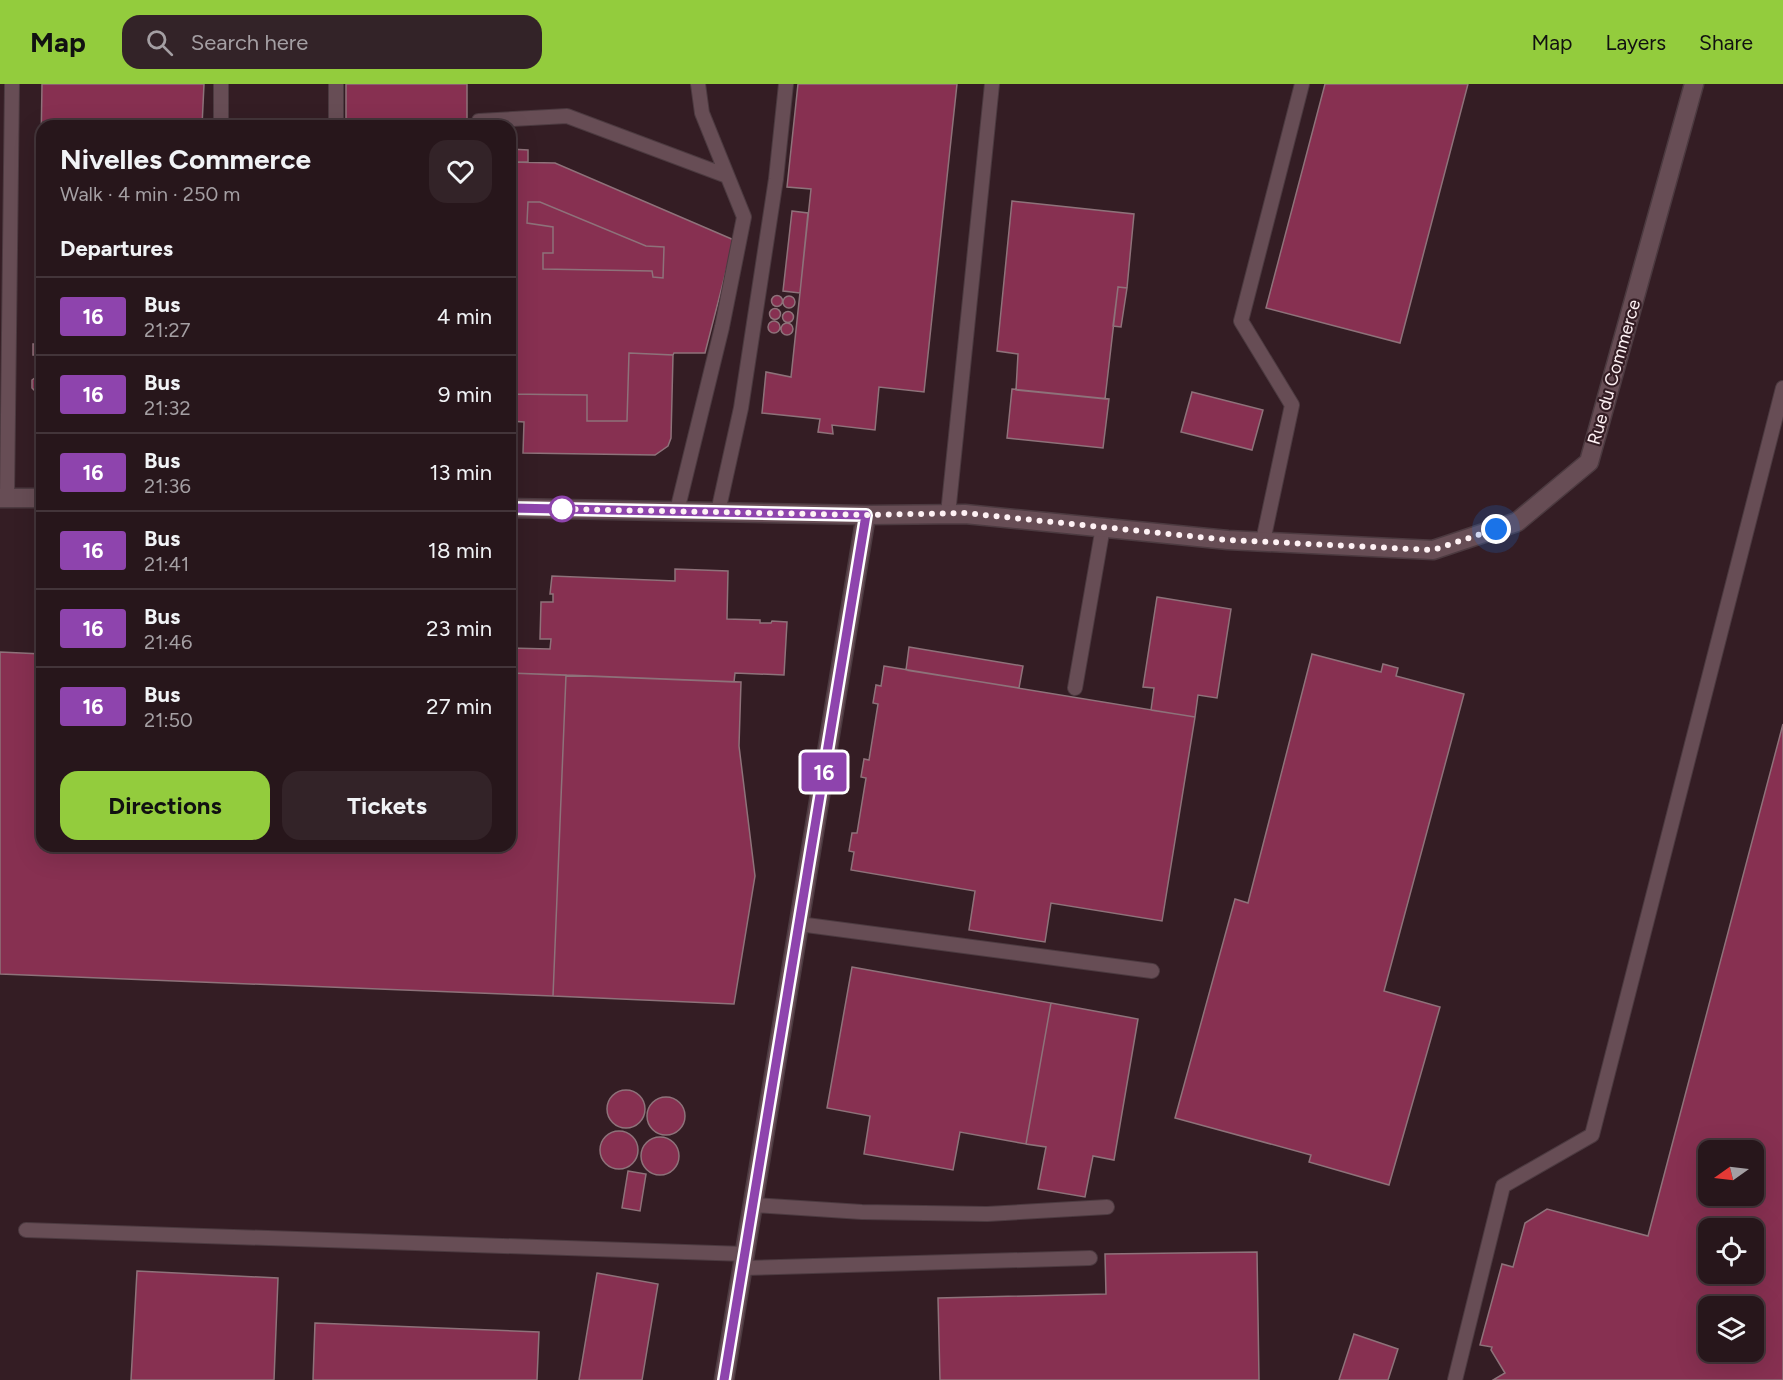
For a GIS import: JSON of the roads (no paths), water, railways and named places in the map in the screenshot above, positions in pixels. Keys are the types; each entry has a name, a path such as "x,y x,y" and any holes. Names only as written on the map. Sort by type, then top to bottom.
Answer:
{"street":[{"name":"Rue du Commerce","path":"516,508 866,515 965,513 1263,541 1433,550 1517,522 1589,462 1694,84"},
{"path":"4,498 36,498"},
{"path":"724,1380 866,515"}],"lane":[{"path":"4,498 12,84"},
{"path":"221,84 221,120"},
{"path":"336,84 336,120"},
{"path":"676,511 722,327 744,218 702,113 698,84"},
{"path":"718,512 741,408 776,179 786,84"},
{"path":"948,514 992,84"},
{"path":"1263,541 1292,405 1242,321 1302,84"},
{"path":"496,120 567,116 728,176"},
{"path":"1455,1380 1503,1186 1592,1135 1783,388"},
{"path":"1075,688 1103,527"},
{"path":"799,924 1152,971"},
{"path":"753,1205 862,1212 976,1214 1107,1207"},
{"path":"26,1230 744,1261 1090,1258"}]}
